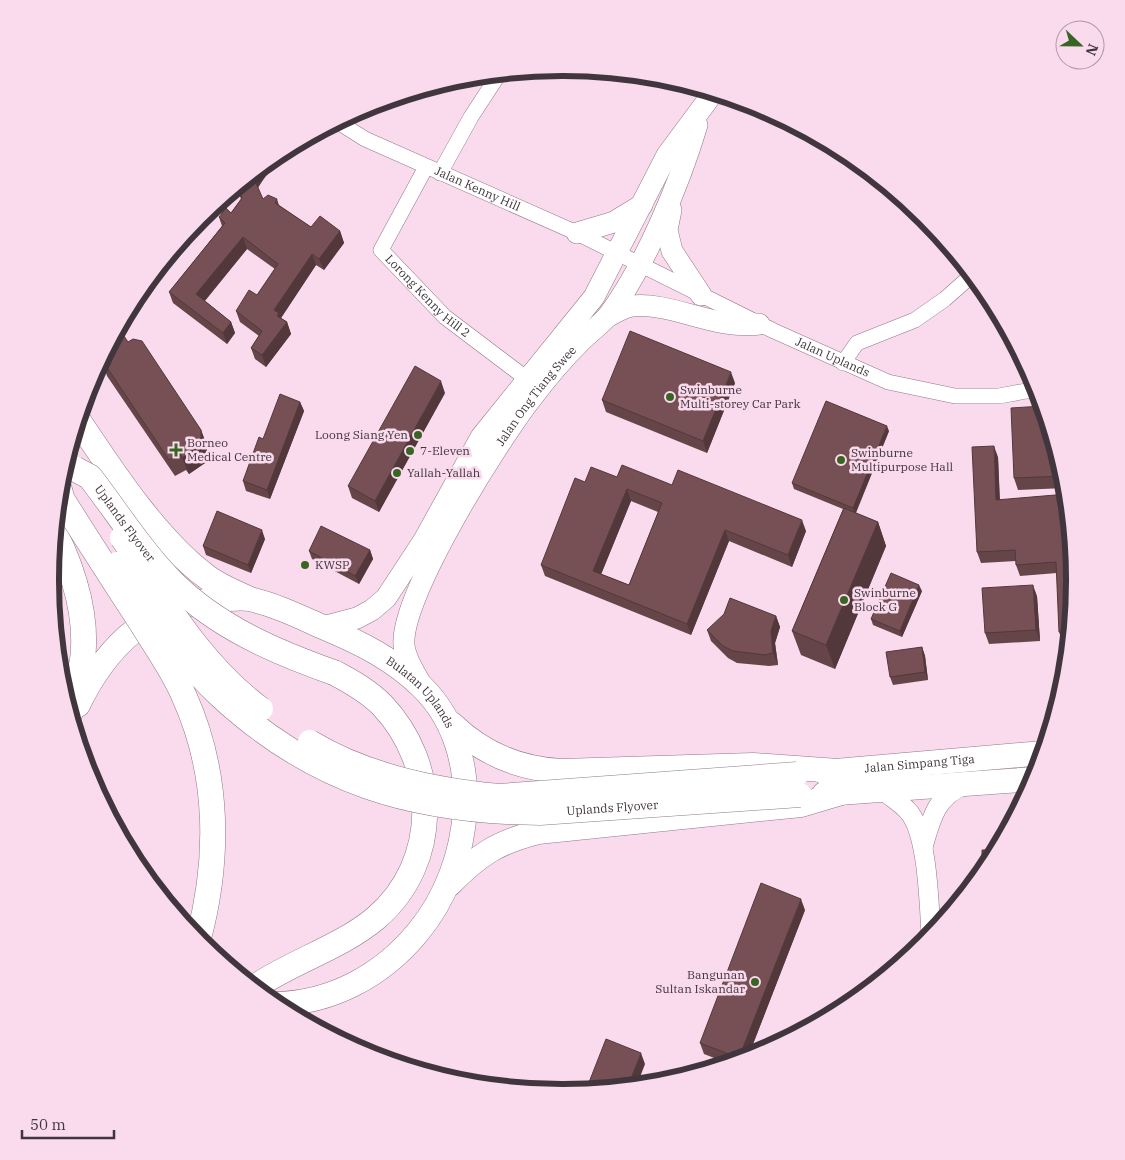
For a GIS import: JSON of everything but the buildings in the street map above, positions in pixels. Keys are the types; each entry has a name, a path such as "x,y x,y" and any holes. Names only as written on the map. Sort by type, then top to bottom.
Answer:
{"highway":[{"path":"83,427 108,465 164,536 206,576 247,598"},
{"name":"Uplands Flyover","path":"71,471 90,477 171,581 210,614 240,633 277,652 335,673 361,687 382,706 395,723 409,744 418,764 426,796 422,844 415,862 393,900 376,918 350,935 284,968 261,983"},
{"path":"65,504 162,656 184,694 199,733 208,773 214,818 213,859 209,897 201,930"},
{"path":"60,544 68,560 81,608 83,656 73,699"}],"main road":[{"name":"Jalan Ong Tiang Swee","path":"323,627 357,618 372,610 386,598 424,540 481,437 587,306 618,253 667,156 709,98"},
{"name":"Jalan Ong Tiang Swee","path":"423,688 409,663 404,645 406,622 414,596 490,459 531,399 579,343 607,317 640,264 685,165 700,112"},
{"path":"685,165 667,230 672,251 701,295"},
{"path":"577,233 614,222 642,205"},
{"path":"607,317 630,306 648,306 742,326 759,324"},
{"name":"Uplands Flyover","path":"70,474 188,635 210,661 255,705 328,753 367,769 452,792 499,796 799,785"},
{"name":"Bulatan Uplands","path":"76,710 90,680 110,651 135,629 166,610 198,602 247,598 284,610 367,645 423,688 443,716 460,750 466,806 459,847 446,887 430,918 408,944 378,971 350,987 292,1004"},
{"path":"443,716 467,739 488,752 536,770 562,771 753,765 839,782"},
{"name":"Jalan Simpang Tiga","path":"799,785 839,782 1035,754"},
{"name":"Jalan Simpang Tiga","path":"839,782 883,790 1025,780"},
{"path":"446,887 468,864 489,849 510,839 538,832 801,805 839,782"}],"street":[{"path":"433,170 471,117 493,82"},
{"name":"Jalan Kenny Hill","path":"344,126 365,140 577,233 640,264"},
{"name":"Lorong Kenny Hill 2","path":"433,170 381,250 445,317 527,379"},
{"name":"Jalan Uplands","path":"640,264 759,324 888,382 955,396 999,396 1029,391"},
{"path":"843,363 857,343 915,320 945,300 967,280"},
{"path":"923,846 932,815 942,800 952,790 965,785"},
{"path":"883,790 908,810 923,846 930,924"}],"place":[{"name":"Swinburne Multi-storey Car Park","path":"670,397"},
{"name":"Loong Siang Yen","path":"418,435"},
{"name":"Borneo Medical Centre","path":"176,450"},
{"name":"7-Eleven","path":"410,451"},
{"name":"Swinburne Multipurpose Hall","path":"841,460"},
{"name":"Yallah-Yallah","path":"397,473"},
{"name":"KWSP","path":"305,565"},
{"name":"Swinburne Block G","path":"844,600"},
{"name":"Bangunan Sultan Iskandar","path":"755,982"}]}
